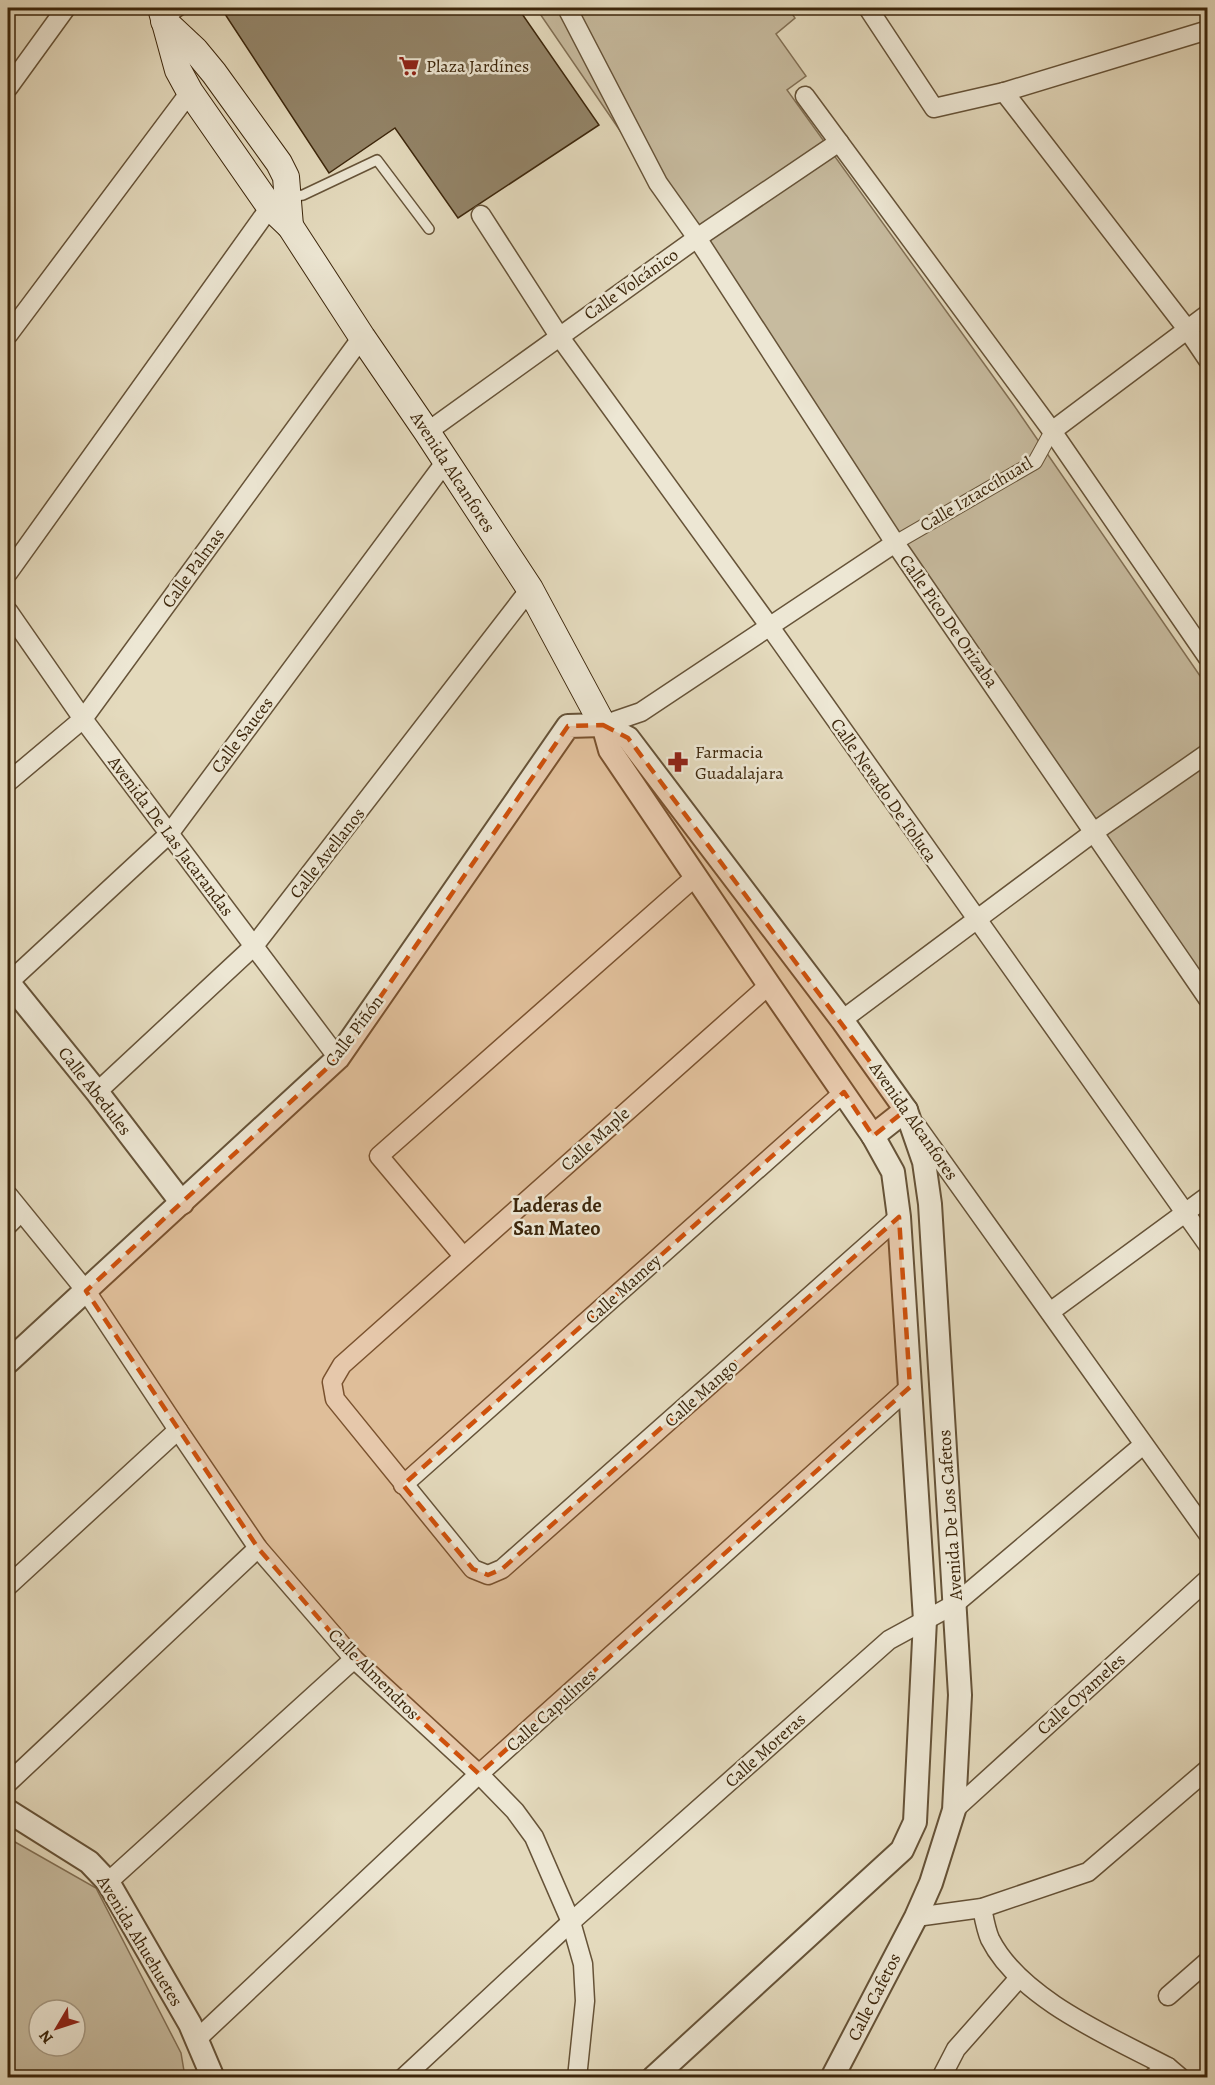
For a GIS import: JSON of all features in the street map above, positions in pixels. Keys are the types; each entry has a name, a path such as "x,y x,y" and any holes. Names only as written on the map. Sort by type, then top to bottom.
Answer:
{"main road":[{"name":"Avenida Alcanfores","path":"164,11 178,70 190,92 280,202 290,226 530,589 603,724"},
{"name":"Avenida Alcanfores","path":"164,11 214,72 273,154 286,177 280,202"}],"street":[{"path":"8,88 66,8"},
{"name":"Calle Pico De Orizaba","path":"567,8 658,183 697,238 895,543 1208,999"},
{"path":"868,8 934,108 1004,92 1208,30"},
{"path":"8,335 190,92"},
{"path":"1004,92 1187,329 1208,360"},
{"path":"805,96 1052,431 1208,658"},
{"name":"Calle Volcánico","path":"427,432 697,238 838,142"},
{"path":"8,573 280,202"},
{"name":"Calle Nevado De Toluca","path":"481,215 559,336 770,627 976,921 1208,1245"},
{"name":"Calle Iztaccíhuatl","path":"603,724 641,712 895,543 1035,462 1052,431 1208,314"},
{"name":"Calle Palmas","path":"8,783 83,719 362,337"},
{"name":"Calle Sauces","path":"8,982 170,834 446,461"},
{"name":"Calle Avellanos","path":"97,1092 254,946 530,589"},
{"name":"Avenida De Las Jacarandas","path":"8,611 83,719 338,1058"},
{"name":"Avenida Alcanfores","path":"603,724 610,750 873,1136"},
{"name":"Avenida Alcanfores","path":"603,724 628,738 842,1020 1208,1534"},
{"name":"Calle Piñón","path":"8,1362 338,1058 568,726 603,724"},
{"path":"842,1020 1094,832 1208,753"},
{"path":"463,1256 379,1156 695,877"},
{"name":"Calle Abedules","path":"8,982 97,1092 182,1203"},
{"name":"Calle Maple","path":"403,1485 334,1399 332,1382 342,1365 769,985"},
{"name":"Calle Mamey","path":"403,1485 844,1092"},
{"path":"873,1136 906,1110"},
{"name":"Avenida De Los Cafetos","path":"906,1110 924,1162 930,1204 960,1695 954,1810 931,1883 916,1917"},
{"name":"Avenida De Los Cafetos","path":"652,2078 902,1850 915,1822 925,1620 899,1217 893,1172 873,1136"},
{"name":"Calle Almendros","path":"8,1196 87,1291 258,1548 354,1659 479,1774 515,1811 534,1836 571,1922 584,1964 585,2001 577,2078"},
{"path":"1050,1312 1208,1196"},
{"path":"8,1225 21,1212"},
{"name":"Calle Mango","path":"403,1485 473,1569 488,1575 502,1569 899,1217"},
{"name":"Calle Capulines","path":"197,2038 479,1774 910,1388"},
{"path":"8,1586 178,1430"},
{"name":"Calle Moreras","path":"403,2078 571,1922 889,1640 955,1604 1143,1445"},
{"path":"8,1783 258,1548"},
{"name":"Calle Oyameles","path":"954,1810 1208,1579"},
{"path":"108,1882 354,1659"},
{"path":"916,1917 982,1908 1088,1872 1208,1769"},
{"name":"Avenida Ahuehuetes","path":"8,1810 89,1862 108,1882 197,2038 213,2078"},
{"path":"982,1908 989,1937 1002,1959 1019,1978 1074,2018 1174,2072"},
{"name":"Calle Cafetos","path":"832,2078 916,1917"},
{"path":"1168,1996 1208,1961"},
{"path":"941,2078 956,2049 1019,1978"},
{"path":"1152,2078 1174,2072"}],"lane":[{"path":"280,202 303,195 377,160 429,229"}],"highlighted area":[{"path":"603,725 628,738 906,1110 873,1136 844,1092 403,1485 473,1569 488,1575 502,1569 899,1217 910,1387 479,1774 354,1659 258,1548 86,1291 338,1058 568,726"}],"shaded area":[{"path":"536,8 788,8 795,18 776,34 806,76 787,90 1013,404 1207,686 1207,988"},
{"path":"8,1838 96,1888 181,2053 185,2077 8,2077"}],"building":[{"name":"Plaza Jardínes","path":"221,8 518,8 599,125 458,218 395,128 329,173"}],"place":[{"name":"Plaza Jardínes","path":"409,66"},
{"name":"Farmacia Guadalajara","path":"678,762"}],"district":[{"name":"Laderas de San Mateo","path":"557,1216"}]}
